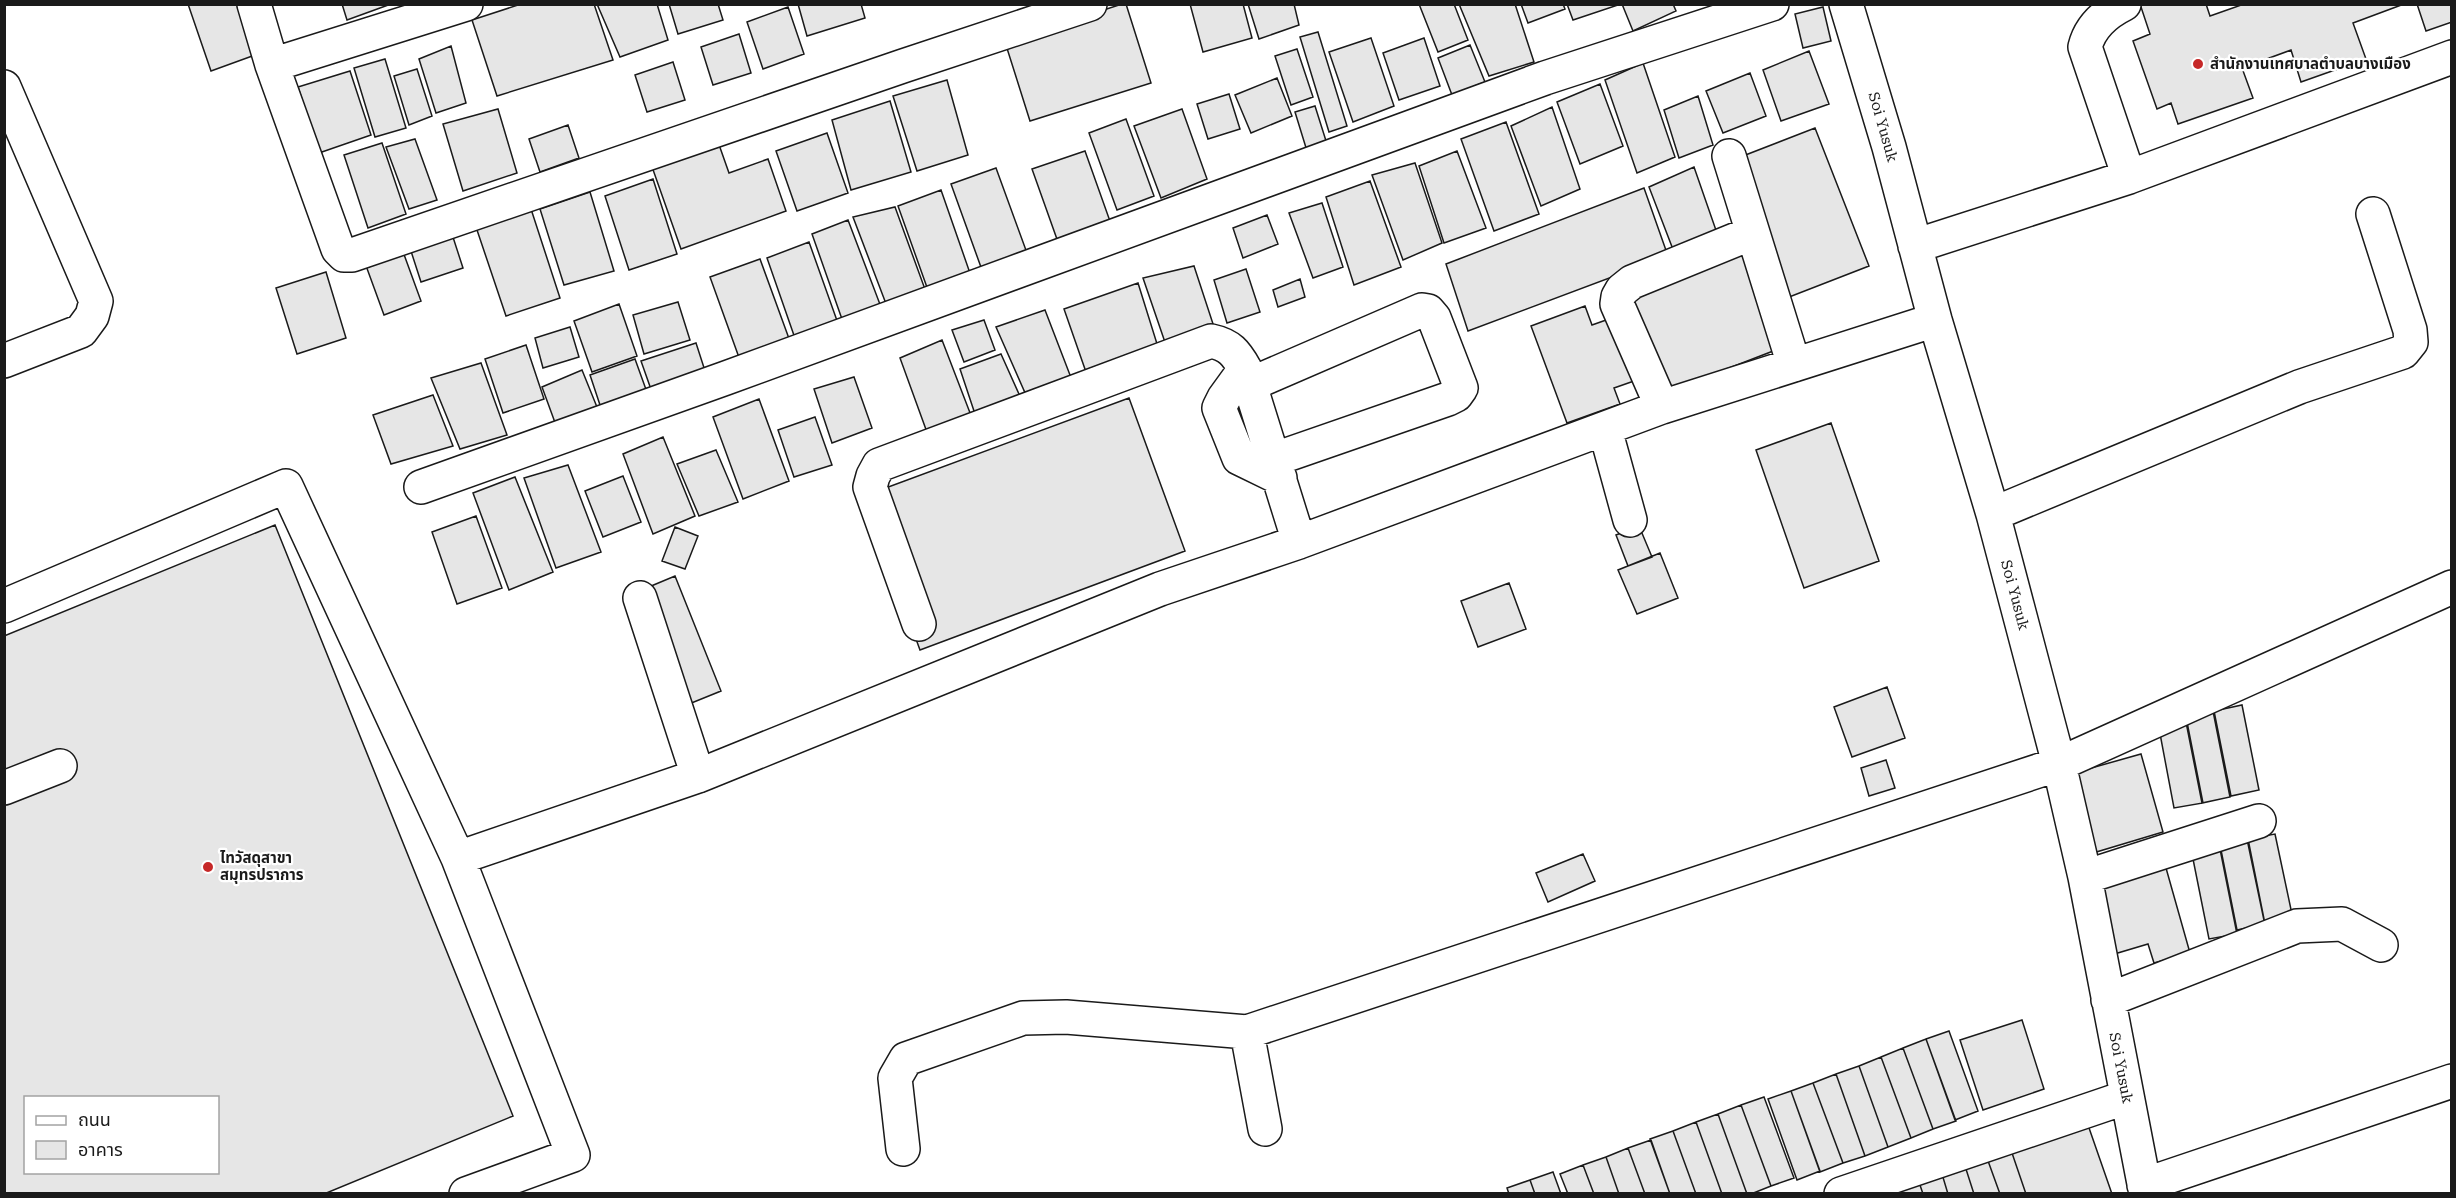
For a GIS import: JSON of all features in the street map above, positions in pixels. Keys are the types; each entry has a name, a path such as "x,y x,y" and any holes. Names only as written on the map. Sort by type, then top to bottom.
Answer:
{"street":[{"path":"254,4 272,65 338,249 344,255 352,255 1090,4"},
{"path":"272,65 466,4"},
{"path":"421,487 737,374 1545,78 1772,4"},
{"name":"Soi Yusuk","path":"1846,4 1889,147 1935,320 1993,514 2059,764 2085,877 2145,1190"},
{"path":"2124,4 2098,21 2088,36 2085,47 2129,177"},
{"path":"1915,246 2129,177 2451,57"},
{"path":"4,87 96,301 92,316 81,331 4,361"},
{"path":"1730,156 1794,365"},
{"path":"1993,514 2299,387 2403,352 2411,342 2410,330 2373,214"},
{"path":"1662,407 1617,304 1618,297 1632,282 1752,233"},
{"path":"1248,377 1422,310 1428,311 1434,318 1461,388 1456,395 1448,399 1277,468"},
{"path":"458,858 698,776 1160,589 1299,542 1662,407 1935,320"},
{"path":"919,624 870,487 879,465 1210,341 1224,344 1236,352 1248,377 1299,542"},
{"path":"1605,429 1630,520"},
{"path":"4,606 286,486 458,858 573,1155 466,1194"},
{"path":"903,1149 895,1078 906,1059 1023,1017 1066,1017 1247,1032 2059,764 2451,587"},
{"path":"640,598 698,776"},
{"path":"4,788 60,766"},
{"path":"2085,877 2259,821"},
{"path":"2108,1000 2297,926 2342,924 2381,945"},
{"path":"1247,1032 1265,1129"},
{"path":"2145,1190 2451,1081"},
{"path":"1841,1194 2127,1097"}],"building":[{"path":"188,4 238,4 255,55 211,71"},
{"path":"342,4 391,4 347,20"},
{"path":"521,4 594,4 613,60 497,96 472,20"},
{"path":"597,4 657,4 668,40 620,57"},
{"path":"669,4 718,4 723,20 678,34"},
{"path":"798,4 861,4 865,18 807,36"},
{"path":"1126,4 1151,83 1030,121 1005,42"},
{"path":"1190,4 1243,4 1252,38 1203,52"},
{"path":"1248,4 1294,4 1299,25 1259,39"},
{"path":"1419,4 1454,4 1468,40 1438,52"},
{"path":"1459,4 1515,4 1534,62 1489,76"},
{"path":"1521,4 1563,4 1565,9 1528,23"},
{"path":"1567,4 1618,4 1618,5 1573,20"},
{"path":"1622,4 1673,4 1676,11 1633,31"},
{"name":"สำนักงานเทศบาลตำบลบางเมือง","path":"2140,4 2206,4 2210,16 2244,4 2404,4 2353,23 2366,59 2301,82 2291,50 2242,68 2253,98 2178,124 2171,103 2157,109 2133,41 2150,34"},
{"name":"สำนักงานเทศบาลตำบลบางเมือง","path":"2417,4 2452,4 2452,22 2426,31"},
{"path":"788,7 804,54 763,69 747,22"},
{"path":"1823,7 1831,41 1803,48 1795,14"},
{"path":"1318,32 1347,126 1329,132 1300,37"},
{"path":"739,34 751,73 713,85 701,47"},
{"path":"1371,38 1394,106 1353,122 1329,52"},
{"path":"1424,38 1440,86 1399,100 1383,53"},
{"path":"1470,45 1485,82 1452,95 1438,58"},
{"path":"451,46 466,103 436,113 419,59"},
{"path":"1297,49 1313,97 1291,105 1275,56"},
{"path":"1809,51 1829,104 1781,121 1763,70"},
{"path":"385,59 406,128 375,137 354,68"},
{"path":"673,62 685,100 647,112 635,75"},
{"path":"1643,63 1675,157 1637,173 1605,80"},
{"path":"417,69 432,116 409,125 394,76"},
{"path":"350,71 371,135 319,153 298,87"},
{"path":"1750,73 1766,116 1723,133 1706,91"},
{"path":"1277,78 1292,116 1251,133 1235,95"},
{"path":"947,80 968,155 917,171 893,96"},
{"path":"1600,84 1623,146 1580,164 1557,102"},
{"path":"1229,94 1240,129 1208,139 1197,104"},
{"path":"1698,96 1713,145 1679,158 1664,110"},
{"path":"890,101 911,172 851,190 832,120"},
{"path":"1315,106 1327,144 1307,151 1295,112"},
{"path":"1552,107 1580,189 1541,206 1511,126"},
{"path":"498,109 517,173 463,191 443,124"},
{"path":"1182,109 1207,179 1161,198 1134,126"},
{"path":"1126,119 1154,196 1117,210 1089,133"},
{"path":"1506,122 1539,214 1494,231 1461,139"},
{"path":"568,125 579,158 540,172 529,139"},
{"path":"1815,128 1869,266 1784,299 1730,161"},
{"path":"827,133 848,193 797,211 776,151"},
{"path":"415,139 437,200 409,209 386,147"},
{"path":"717,139 729,173 768,159 786,211 681,249 651,164"},
{"path":"382,143 406,214 368,228 344,155"},
{"path":"1085,151 1111,224 1058,242 1032,169"},
{"path":"1457,151 1486,228 1444,243 1419,166"},
{"path":"1415,163 1442,243 1403,260 1372,175"},
{"path":"1694,167 1718,236 1674,252 1649,187"},
{"path":"996,168 1027,253 982,270 951,184"},
{"path":"653,179 677,254 629,270 605,196"},
{"path":"1370,181 1401,267 1354,285 1326,197"},
{"path":"1644,188 1668,256 1468,331 1446,264"},
{"path":"941,190 971,276 929,293 898,206"},
{"path":"590,192 614,271 564,285 540,209"},
{"path":"1322,203 1343,267 1313,278 1289,213"},
{"path":"895,207 926,292 888,309 853,217"},
{"path":"531,209 560,298 506,316 476,227"},
{"path":"1267,215 1278,244 1243,258 1233,228"},
{"path":"848,220 881,307 843,322 812,234"},
{"path":"451,231 463,268 421,282 409,245"},
{"path":"809,242 840,329 797,344 767,258"},
{"path":"402,249 421,301 384,315 365,263"},
{"path":"1745,250 1781,348 1649,399 1612,300"},
{"path":"760,259 791,344 741,363 710,277"},
{"path":"1194,266 1216,333 1168,351 1143,278"},
{"path":"1246,269 1260,312 1227,323 1214,280"},
{"path":"326,272 346,338 297,354 276,288"},
{"path":"1300,279 1305,297 1278,307 1273,290"},
{"path":"1138,283 1158,347 1086,372 1064,309"},
{"path":"678,302 690,340 644,354 633,315"},
{"path":"619,304 637,356 592,372 574,321"},
{"path":"1585,306 1592,325 1609,319 1634,381 1614,388 1620,404 1567,423 1531,326"},
{"path":"1045,310 1075,388 1030,404 996,327"},
{"path":"984,320 995,350 964,362 952,330"},
{"path":"570,327 579,357 543,368 535,338"},
{"path":"942,340 972,418 928,435 900,358"},
{"path":"696,343 707,377 653,395 641,361"},
{"path":"526,345 544,399 503,413 485,359"},
{"path":"1001,354 1023,403 977,420 960,369"},
{"path":"635,359 648,395 602,411 590,375"},
{"path":"481,363 507,435 460,449 431,378"},
{"path":"582,370 599,412 557,428 542,387"},
{"path":"854,377 872,428 832,443 814,389"},
{"path":"433,395 453,446 391,464 373,415"},
{"path":"1129,398 1185,551 920,650 864,496"},
{"path":"759,399 789,481 743,499 713,417"},
{"path":"815,417 832,465 794,477 778,430"},
{"path":"1831,423 1879,561 1804,588 1756,450"},
{"path":"663,437 695,516 653,534 623,454"},
{"path":"716,450 738,502 699,516 677,464"},
{"path":"568,465 601,552 556,568 524,478"},
{"path":"623,476 641,522 603,537 585,491"},
{"path":"515,477 553,572 509,590 473,493"},
{"path":"476,516 502,588 457,604 432,532"},
{"name":"ไทวัสดุสาขา สมุทรปราการ","path":"275,525 513,1116 324,1194 4,1194 4,636"},
{"path":"1639,526 1652,557 1628,566 1616,535"},
{"path":"675,527 698,536 685,569 662,561"},
{"path":"1660,553 1678,598 1637,614 1618,570"},
{"path":"675,576 721,691 689,704 644,589"},
{"path":"1509,583 1526,629 1478,647 1461,601"},
{"path":"1887,687 1905,738 1852,757 1834,707"},
{"path":"2242,705 2259,790 2231,796 2214,711"},
{"path":"2213,711 2230,797 2202,803 2185,717"},
{"path":"2186,717 2203,803 2174,808 2158,723"},
{"path":"2141,754 2163,832 2093,853 2070,774"},
{"path":"1886,760 1895,788 1869,796 1861,768"},
{"path":"2275,834 2293,919 2265,925 2247,839"},
{"path":"2248,839 2265,924 2237,930 2220,845"},
{"path":"2220,849 2237,934 2209,939 2192,854"},
{"path":"1583,854 1595,881 1548,902 1536,873"},
{"path":"2166,868 2190,953 2154,963 2148,944 2111,955 2093,889"},
{"path":"2022,1020 2044,1089 1983,1110 1960,1040"},
{"path":"1949,1031 1978,1111 1955,1120 1926,1039"},
{"path":"1926,1039 1956,1121 1933,1129 1903,1048"},
{"path":"1903,1048 1933,1129 1911,1138 1881,1057"},
{"path":"1881,1057 1911,1138 1888,1147 1859,1066"},
{"path":"1859,1066 1888,1147 1865,1156 1836,1074"},
{"path":"1836,1074 1865,1156 1843,1163 1813,1083"},
{"path":"1813,1083 1843,1163 1820,1172 1791,1091"},
{"path":"1791,1091 1820,1171 1797,1180 1768,1099"},
{"path":"1764,1097 1794,1178 1771,1186 1741,1105"},
{"path":"1741,1105 1771,1186 1751,1194 1747,1194 1718,1114"},
{"path":"1718,1114 1747,1194 1722,1194 1696,1122"},
{"path":"1696,1122 1722,1194 1696,1194 1673,1131"},
{"path":"2088,1125 2112,1194 2026,1194 2012,1153"},
{"path":"1673,1131 1696,1194 1670,1194 1650,1139"},
{"path":"1651,1140 1670,1194 1645,1194 1628,1148"},
{"path":"1628,1148 1645,1194 1619,1194 1606,1157"},
{"path":"2012,1153 2026,1194 2000,1194 1987,1158"},
{"path":"1606,1157 1619,1194 1594,1194 1583,1165"},
{"path":"1987,1158 2000,1194 1974,1194 1965,1166"},
{"path":"1583,1165 1594,1194 1568,1194 1560,1174"},
{"path":"1965,1166 1974,1194 1948,1194 1942,1174"},
{"path":"1553,1172 1561,1194 1535,1194 1530,1180"},
{"path":"1942,1174 1948,1194 1923,1194 1919,1182"},
{"path":"1530,1180 1535,1194 1509,1194 1507,1188"},
{"path":"1919,1182 1923,1194 1897,1194 1896,1190"}],"place":[{"name":"สำนักงานเทศบาลตำบลบางเมือง","path":"2198,64"},
{"name":"ไทวัสดุสาขา สมุทรปราการ","path":"208,867"}]}
